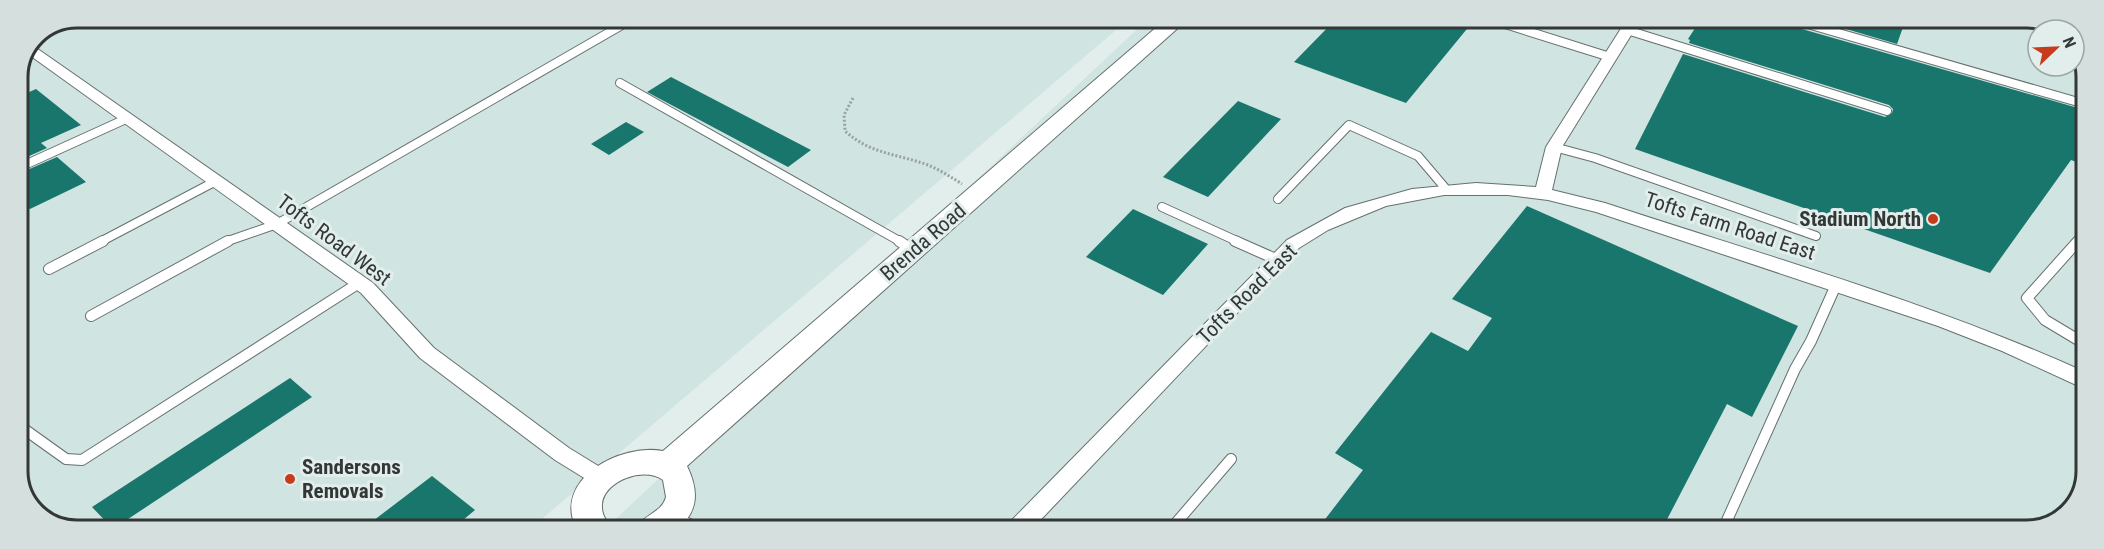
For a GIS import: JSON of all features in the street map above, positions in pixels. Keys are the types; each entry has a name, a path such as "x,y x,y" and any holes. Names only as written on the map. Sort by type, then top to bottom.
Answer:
{"main road":[{"name":"Brenda Road","path":"668,465 1168,28"},
{"path":"588,520 588,497 602,478 623,464 645,459 668,465 680,478 682,500 674,520"}],"street":[{"path":"1543,193 1554,147 1629,28"},
{"name":"Tofts Road West","path":"35,54 128,118 359,283 427,354 562,454 602,478"},
{"name":"Tofts Road East","path":"1034,520 1293,244 1319,226 1350,211 1389,199 1446,189 1483,187 1543,193"},
{"name":"Tofts Farm Road East","path":"1543,193 1648,222 1945,321 2076,377"}],"lane":[{"path":"91,316 227,240 277,225 617,28"},
{"path":"1518,28 1610,57"},
{"path":"1640,28 1887,111"},
{"path":"1821,28 2075,101"},
{"path":"620,83 883,230 914,250"},
{"path":"28,163 128,118"},
{"path":"1278,199 1349,125 1418,156 1446,189"},
{"path":"1554,147 1595,158 1816,236"},
{"path":"49,269 216,181"},
{"path":"1162,207 1278,260"},
{"path":"2075,243 2027,298 2035,314 2076,338"},
{"path":"29,432 66,459 82,460 359,283"},
{"path":"1727,520 1795,369 1811,341 1836,285"},
{"path":"1179,520 1231,459"}],"path":[{"path":"853,99 844,115 845,130 854,140 875,152 929,165 978,193"}],"shaded area":[{"path":"78,28 1118,28 541,520 68,520 45,508 32,490 29,481 28,78 29,68 37,50 50,37 59,32"},
{"path":"1138,28 2026,28 2026,78 2075,78 2076,471 2069,496 2059,508 2042,518 2026,520 615,520"}],"building":[{"path":"1327,28 1468,28 1406,103 1294,62"},
{"name":"Stadium North","path":"1695,28 1798,28 2075,107 2075,162 2071,160 1990,273 1635,149 1683,54 1885,117 1892,113 1893,109 1889,105 1689,43 1688,39"},
{"path":"1843,28 1903,28 1897,44"},
{"path":"671,77 811,150 788,167 647,92"},
{"path":"36,89 81,125 41,143 47,148 28,156 28,93"},
{"path":"1238,101 1281,119 1208,197 1163,177"},
{"path":"626,122 644,132 609,155 591,144"},
{"path":"57,157 86,182 30,209 28,170"},
{"path":"1527,206 1798,326 1752,417 1727,404 1667,520 1324,520 1363,470 1335,453 1431,332 1468,351 1492,318 1452,299"},
{"path":"1133,209 1208,244 1163,295 1086,257"},
{"path":"290,378 312,397 127,520 104,520 92,507"},
{"path":"432,476 475,510 463,520 374,520"}],"place":[{"name":"Stadium North","path":"1933,219"},
{"name":"Sandersons Removals","path":"290,479"}]}
